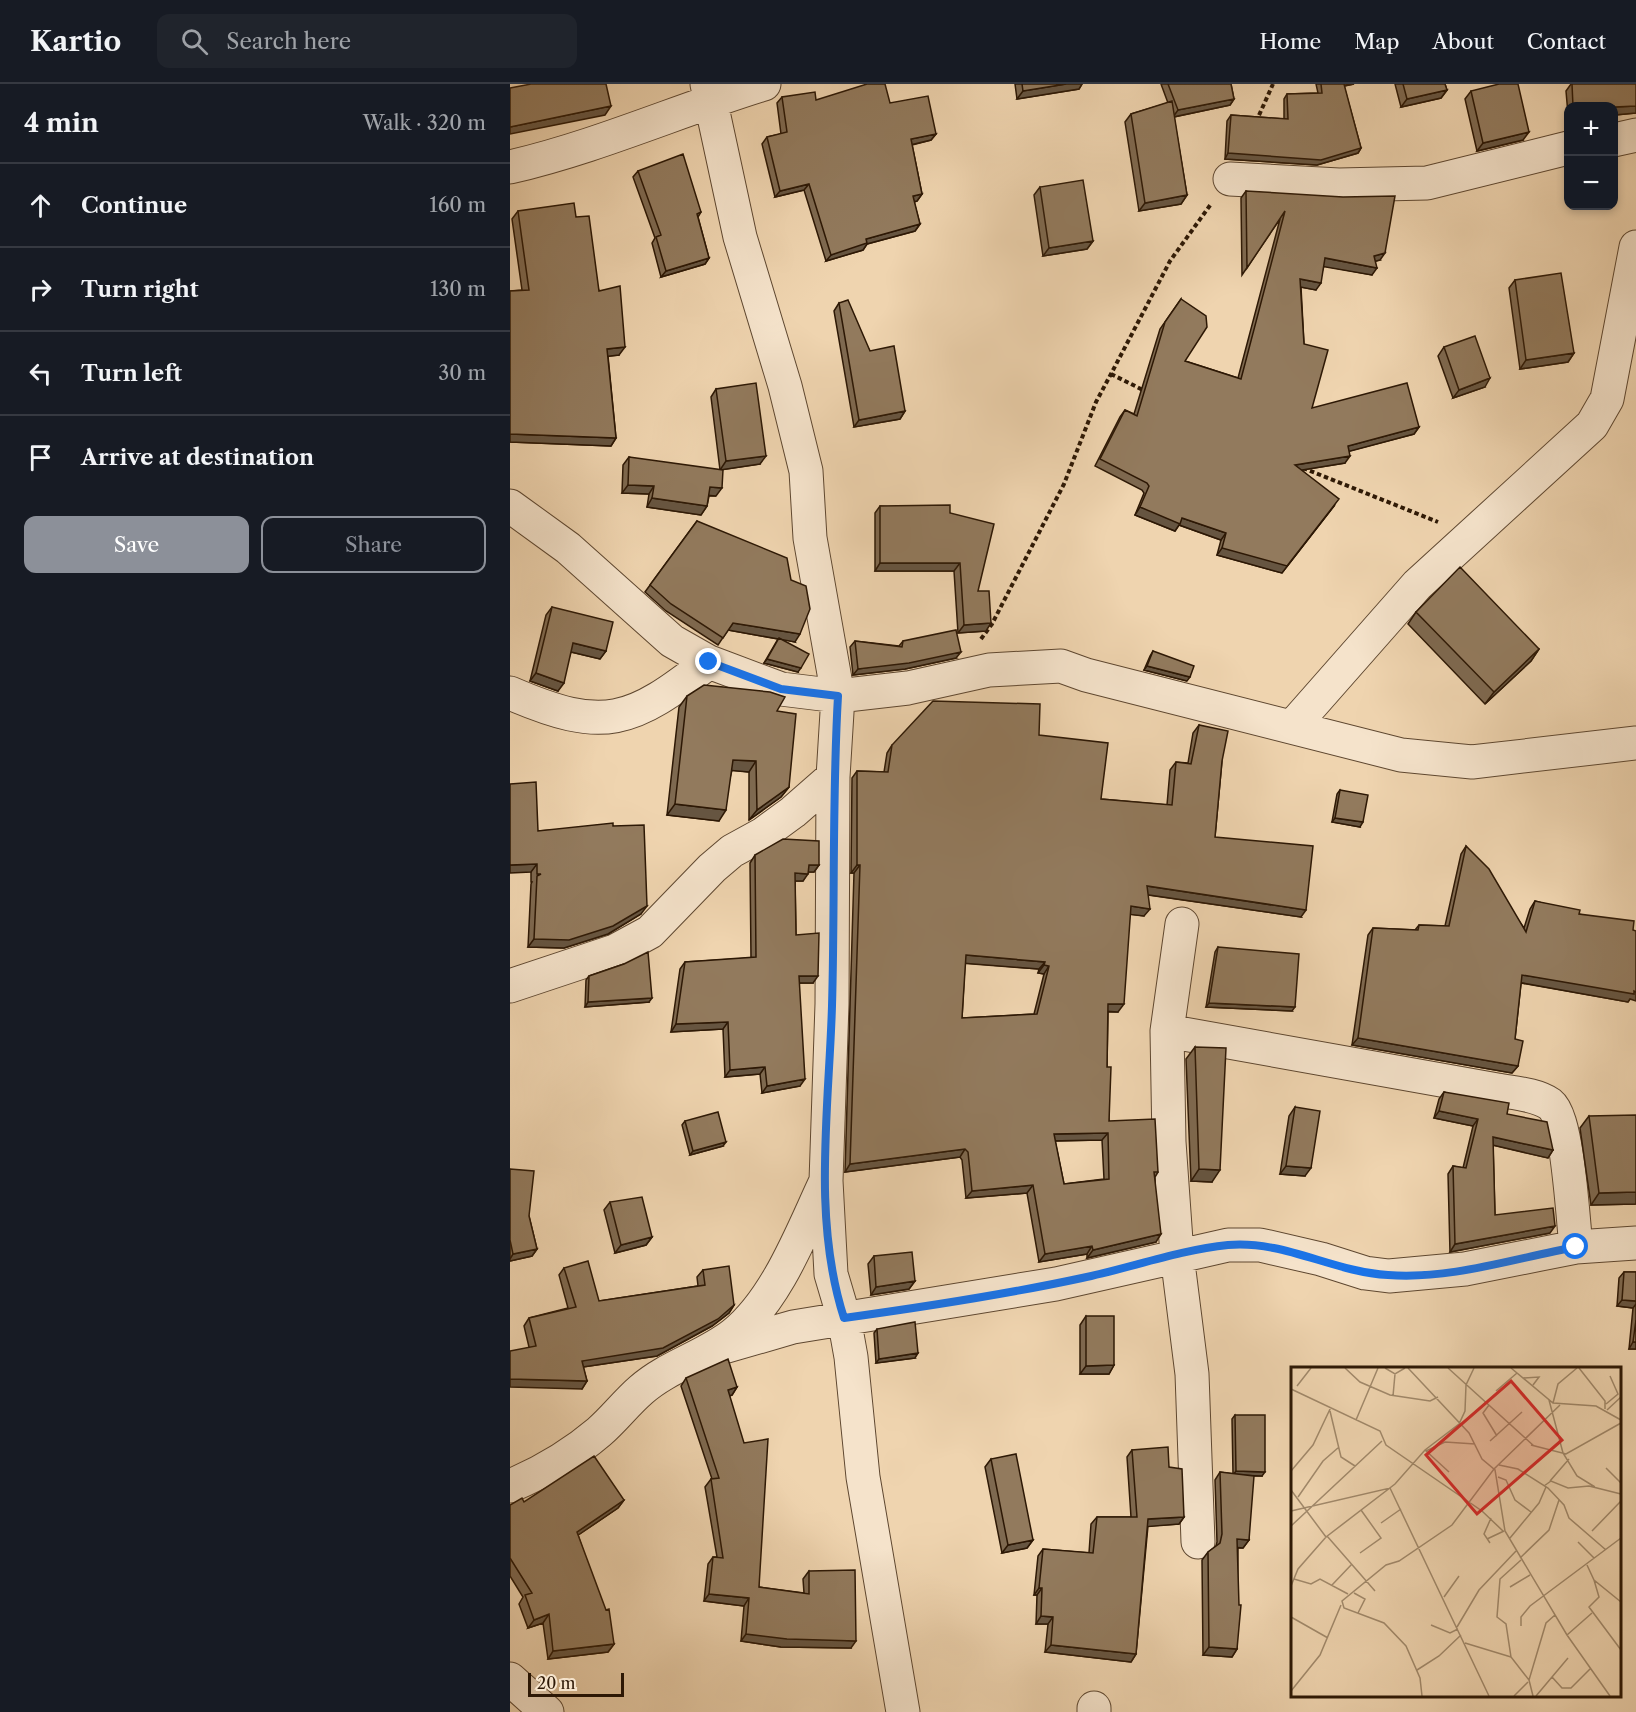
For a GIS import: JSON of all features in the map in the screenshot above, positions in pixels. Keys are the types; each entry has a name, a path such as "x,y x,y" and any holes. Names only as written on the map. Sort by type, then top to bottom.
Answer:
{"street":[{"path":"510,167 576,149 709,92 764,84"},
{"path":"709,92 740,237 785,386 806,471 810,538 838,696 833,777 832,1004 826,1181 831,1274 844,1318 851,1357 863,1477 903,1712"},
{"path":"1618,139 1636,135"},
{"path":"1230,179 1339,185 1427,183 1564,149"},
{"path":"1292,727 1417,585 1592,425 1601,413 1607,399 1636,247"},
{"path":"510,506 568,549 657,629 709,662 781,689 838,696 908,688 989,670 1061,666 1086,675 1401,755 1472,762 1636,742"},
{"path":"510,693 562,714 601,719 632,713 663,698 709,662"},
{"path":"510,986 615,951 650,932 712,868 732,851 793,812 833,777"},
{"path":"1182,924 1167,1031 1169,1142 1177,1256 1192,1374 1198,1542"},
{"path":"1167,1031 1536,1097 1549,1103 1557,1111 1567,1158 1576,1247"},
{"path":"510,1486 562,1460 601,1431 654,1380 710,1351 736,1332 773,1286 789,1260 826,1181"},
{"path":"710,1351 793,1327 1056,1284 1228,1245 1260,1245 1321,1258 1365,1273 1416,1275 1465,1269 1576,1247 1636,1243"},
{"path":"510,1679 547,1712"}],"path":[{"path":"1253,128 1272,84"},
{"path":"947,678 992,624 1064,484 1096,402 1170,261 1230,179"},
{"path":"1111,374 1152,395"},
{"path":"1296,466 1472,535"}],"building":[{"path":"531,84 606,84 611,106 510,127 510,88"},
{"path":"867,84 885,84 890,103 928,96 936,134 911,139 922,194 913,196 920,224 866,239 867,243 831,255 809,184 780,191 767,137 787,132 782,97 815,92 816,100"},
{"path":"1022,84 1066,84 1023,91"},
{"path":"1168,84 1231,84 1234,99 1178,110"},
{"path":"1321,84 1344,84 1361,148 1321,160 1228,153 1231,115 1288,119 1287,94 1322,93"},
{"path":"1403,84 1445,84 1447,90 1407,99"},
{"path":"1499,84 1518,84 1529,132 1483,143 1471,91"},
{"path":"1572,84 1636,84 1636,106 1618,107 1618,102 1573,102"},
{"path":"1172,101 1187,195 1145,203 1131,114"},
{"path":"683,154 701,212 697,214 709,258 666,271 656,237 661,235 638,171"},
{"path":"1083,180 1093,241 1049,248 1040,187"},
{"path":"1246,191 1343,197 1395,196 1385,253 1374,256 1377,268 1325,258 1321,283 1300,279 1304,344 1328,350 1312,408 1407,383 1419,427 1348,446 1350,456 1295,465 1339,499 1287,566 1222,548 1226,533 1182,518 1180,524 1140,507 1149,486 1147,483 1100,459 1125,410 1137,416 1165,322 1181,299 1206,316 1207,327 1185,361 1241,379 1285,211 1247,268"},
{"path":"574,203 576,217 589,216 599,291 620,286 625,347 607,349 616,438 510,434 510,291 529,290 518,211"},
{"path":"1561,273 1574,353 1526,360 1515,280"},
{"path":"848,300 870,351 894,346 905,411 859,420 839,303"},
{"path":"1475,336 1490,378 1459,390 1444,347"},
{"path":"756,383 766,456 726,461 716,389"},
{"path":"629,457 723,470 722,488 710,487 707,506 652,498 654,486 628,485"},
{"path":"950,505 950,513 994,524 978,591 989,591 991,623 964,625 960,563 880,563 880,506"},
{"path":"697,521 787,558 791,580 806,586 810,609 800,634 733,623 723,638 671,604 650,585"},
{"path":"1460,567 1539,649 1494,692 1416,612"},
{"path":"552,607 613,622 606,651 573,643 564,683 536,673"},
{"path":"956,630 961,652 909,663 858,669 855,641 902,647 903,641"},
{"path":"779,638 809,654 801,668 767,659"},
{"path":"1153,651 1194,666 1190,677 1147,666"},
{"path":"704,685 770,692 785,697 777,711 796,714 789,787 757,810 756,761 733,760 726,810 675,804 687,696"},
{"path":"933,701 1040,704 1039,735 1108,743 1101,799 1172,805 1176,762 1191,764 1199,725 1228,731 1222,761 1215,837 1313,846 1306,910 1147,886 1150,909 1131,906 1124,1004 1108,1004 1107,1067 1111,1067 1109,1121 1155,1119 1158,1172 1154,1172 1161,1234 1093,1250 1092,1246 1045,1254 1033,1185 972,1191 968,1152 965,1149 850,1164 860,865 857,865 857,771 888,772 892,745","holes":["966,955 1045,962 1044,965 1049,966 1037,1014 962,1018","1108,1133 1109,1179 1064,1184 1054,1134"]},
{"path":"536,782 538,831 613,823 613,826 644,825 647,906 613,926 569,940 534,939 537,876 541,874 537,874 537,864 510,865 510,784"},
{"path":"1340,790 1368,795 1363,822 1335,818"},
{"path":"783,839 819,841 819,865 809,865 808,874 795,873 796,935 819,933 818,976 799,976 805,1079 767,1086 765,1067 730,1070 728,1022 676,1024 685,962 756,957 755,855"},
{"path":"1466,846 1489,869 1526,932 1535,901 1580,910 1579,914 1634,921 1636,992 1634,991 1634,994 1522,975 1515,1039 1523,1041 1518,1066 1358,1038 1373,928 1418,930 1419,925 1449,926"},
{"path":"1218,947 1299,954 1295,1007 1209,1003"},
{"path":"648,952 652,998 588,1002 589,976 624,964"},
{"path":"1195,1047 1226,1048 1220,1170 1199,1169"},
{"path":"1444,1092 1509,1103 1507,1114 1547,1122 1553,1150 1493,1137 1495,1215 1553,1208 1555,1226 1455,1244 1453,1166 1466,1168 1478,1119 1439,1111"},
{"path":"1295,1107 1320,1111 1311,1168 1286,1166"},
{"path":"718,1112 726,1142 693,1151 685,1121"},
{"path":"1636,1115 1636,1192 1599,1193 1589,1116"},
{"path":"510,1169 534,1171 529,1216 537,1249 513,1254 510,1240"},
{"path":"642,1197 652,1237 621,1245 610,1202"},
{"path":"912,1252 915,1281 876,1287 874,1256"},
{"path":"588,1261 599,1301 705,1285 703,1270 729,1266 734,1305 718,1319 663,1348 582,1361 587,1381 510,1379 510,1351 536,1346 529,1318 576,1307 564,1268"},
{"path":"1624,1272 1636,1272 1636,1301 1622,1300"},
{"path":"1086,1316 1114,1316 1114,1365 1086,1366"},
{"path":"1636,1320 1636,1342 1633,1342"},
{"path":"915,1322 918,1353 879,1359 877,1329"},
{"path":"728,1359 737,1387 728,1390 744,1443 768,1439 759,1587 809,1594 809,1571 855,1570 856,1641 787,1639 746,1634 749,1598 709,1594 713,1557 723,1558 711,1479 719,1478 686,1378"},
{"path":"1235,1415 1265,1415 1265,1472 1236,1471"},
{"path":"1168,1447 1169,1467 1182,1469 1184,1517 1148,1519 1136,1654 1051,1645 1053,1617 1041,1616 1042,1588 1039,1588 1043,1549 1093,1553 1097,1517 1137,1517 1132,1450"},
{"path":"1016,1454 1033,1540 1008,1545 991,1459"},
{"path":"594,1456 624,1500 577,1532 606,1610 609,1609 614,1644 553,1651 549,1614 534,1620 525,1595 532,1593 510,1558 510,1505 522,1498 524,1502"},
{"path":"1220,1472 1254,1476 1249,1540 1237,1539 1239,1605 1241,1605 1237,1649 1209,1647 1208,1552 1220,1543 1222,1534"}],"route":[{"path":"709,662 781,689 812,695 838,696 833,777 834,891 826,1181 831,1274 844,1318 1056,1284 1228,1245 1260,1245 1293,1251 1365,1273 1389,1276 1465,1269 1576,1247"}]}
